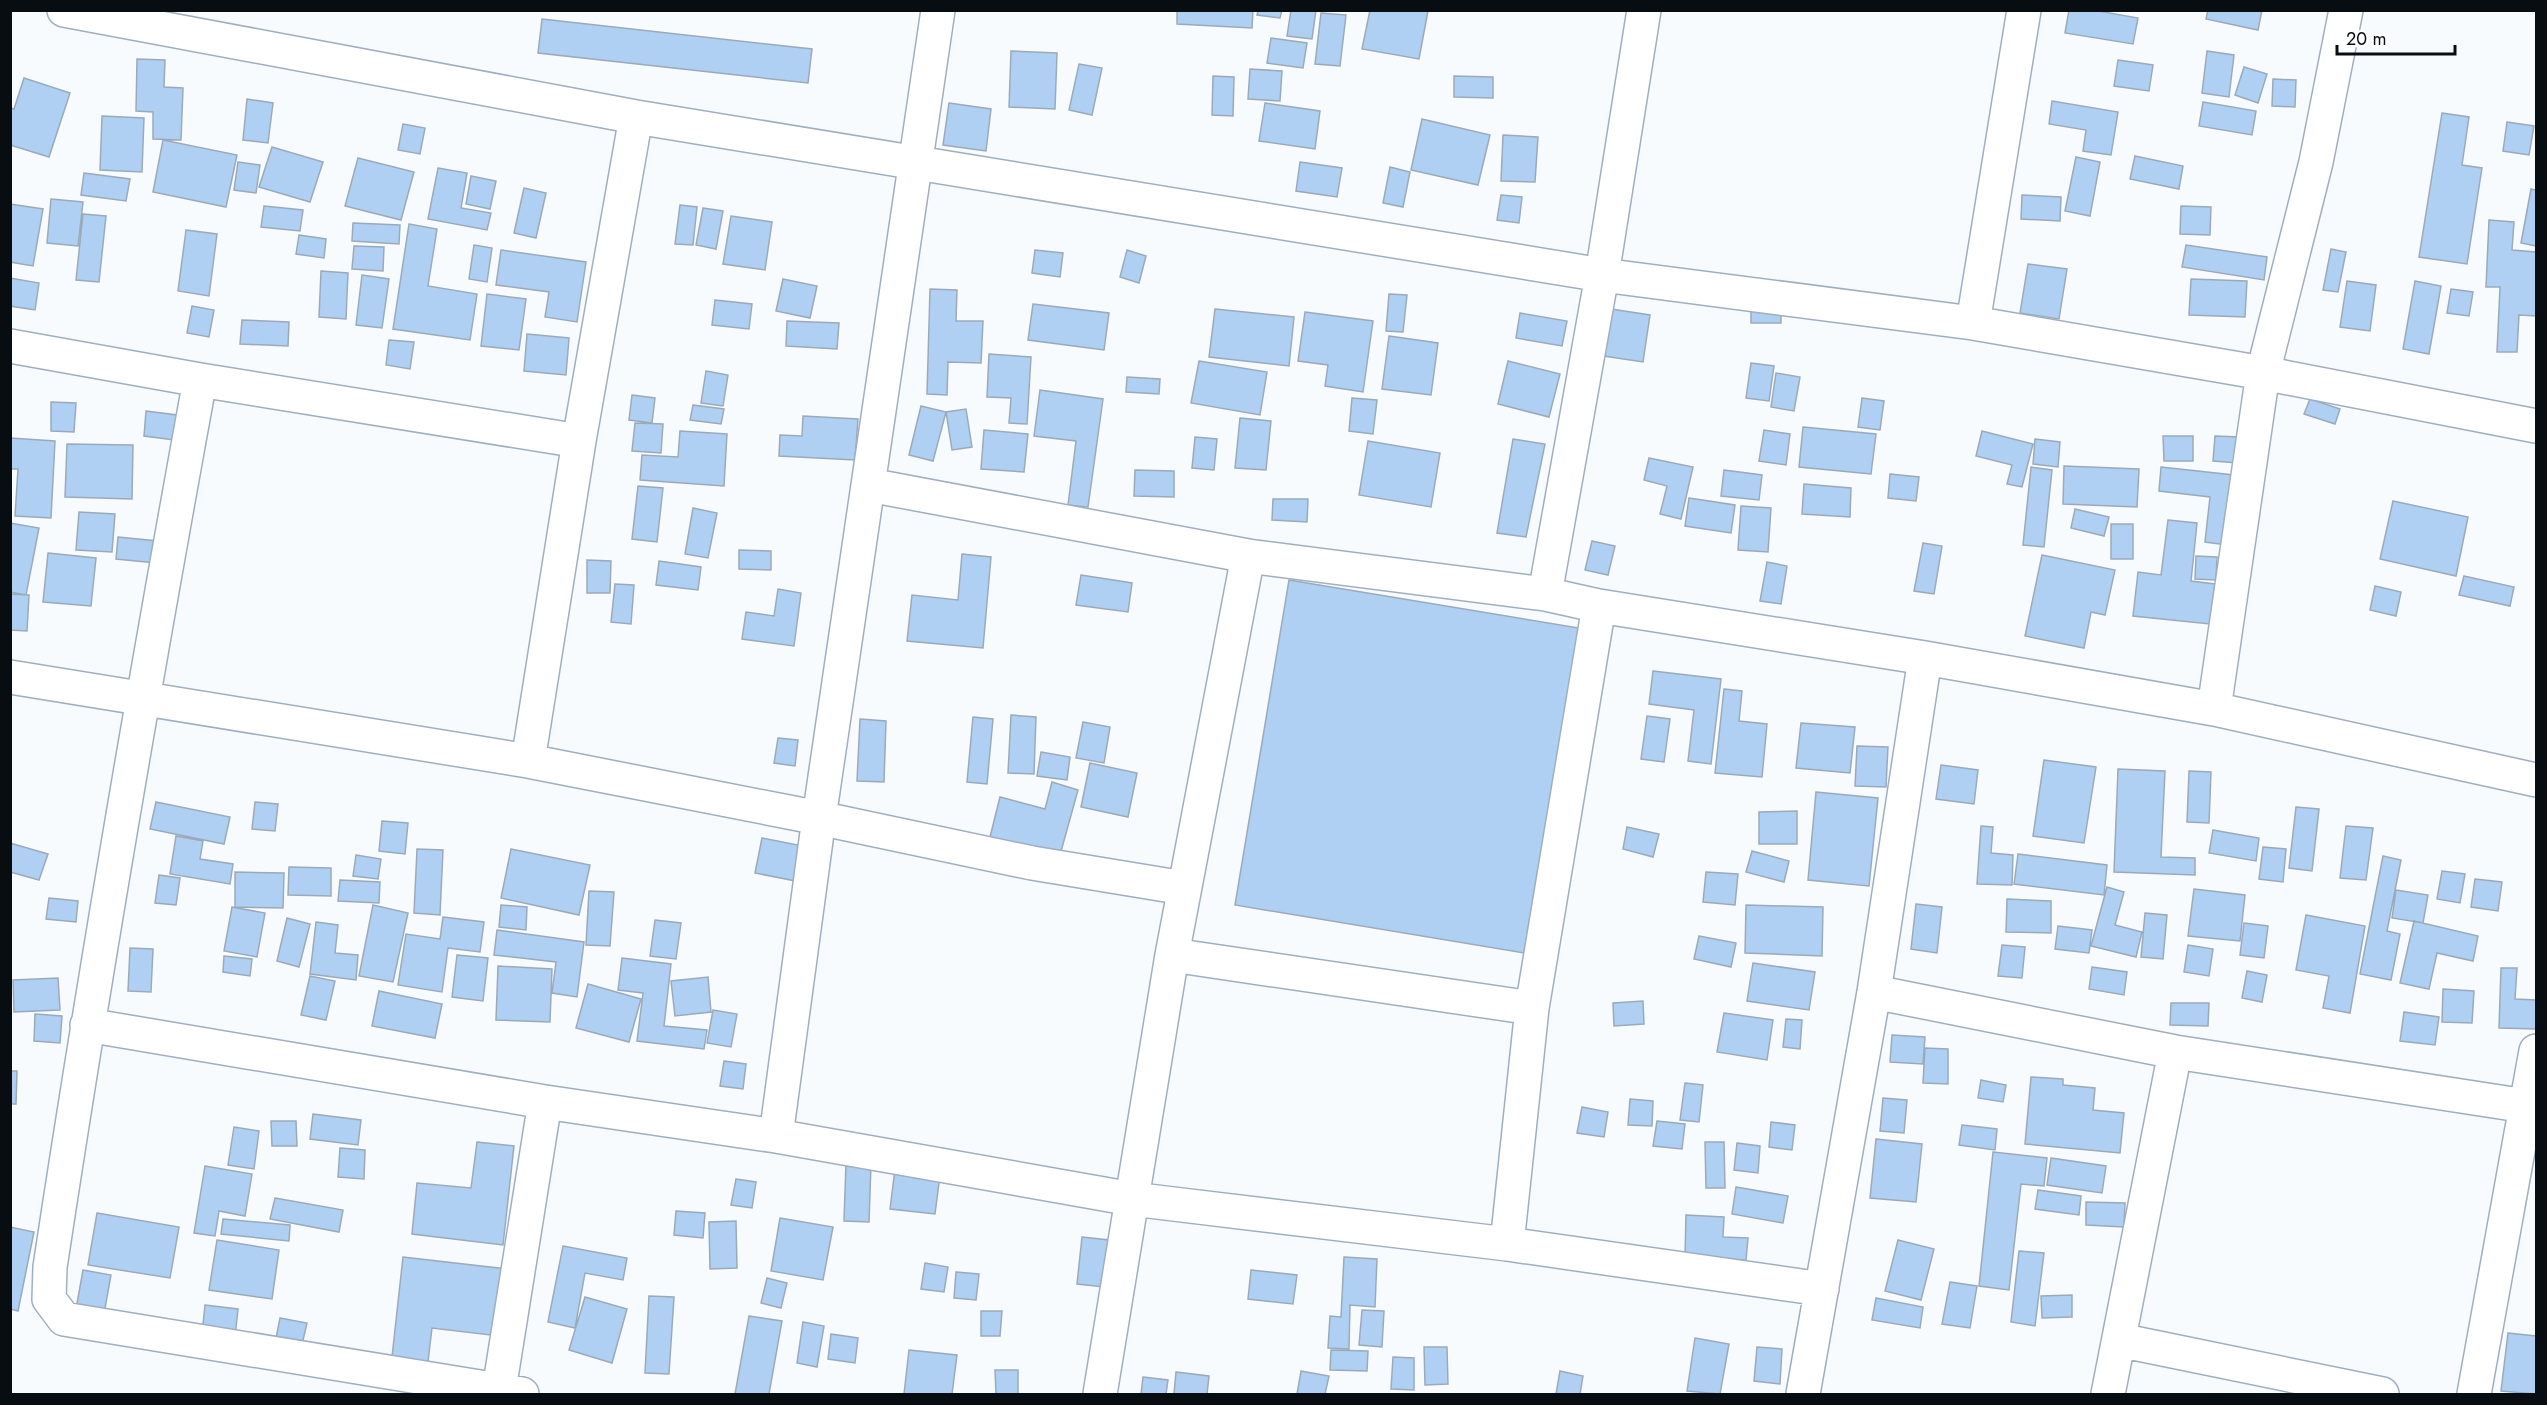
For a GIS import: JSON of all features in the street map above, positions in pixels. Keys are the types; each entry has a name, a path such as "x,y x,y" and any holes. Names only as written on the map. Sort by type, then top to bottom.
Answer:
{"street":[{"path":"64,10 636,117 1602,275 1973,323 2263,373 2536,426"},
{"path":"776,1136 819,818 938,10"},
{"path":"1545,594 1602,275 1644,10"},
{"path":"2214,709 2263,373 2316,162 2346,10"},
{"path":"1973,323 2021,11"},
{"path":"528,761 579,441 636,117"},
{"path":"10,346 200,380 579,441"},
{"path":"200,380 141,699 87,1025 50,1267 50,1299 64,1318 510,1392 545,1102"},
{"path":"869,485 1248,556 1545,594 1599,606 1925,658 2214,709 2536,780"},
{"path":"1100,1395 1172,955 1248,556"},
{"path":"1507,1244 1532,1008 1599,606"},
{"path":"1803,1395 1874,992 1925,658"},
{"path":"10,677 528,761 819,818 1032,863 1184,888"},
{"path":"1172,955 1532,1008"},
{"path":"1874,992 2175,1052 2526,1106"},
{"path":"87,1025 545,1102 776,1136 1132,1199 1507,1244 1822,1289"},
{"path":"2474,1395 2536,1051"},
{"path":"2108,1395 2175,1052"},
{"path":"2120,1340 2382,1395"}],"building":[{"path":"1177,10 1253,10 1252,28 1177,24"},
{"path":"1258,10 1282,10 1280,18 1257,15"},
{"path":"1291,10 1316,10 1312,39 1287,36"},
{"path":"1370,10 1428,11 1419,59 1362,49"},
{"path":"2069,10 2093,10 2138,18 2133,44 2065,33"},
{"path":"2208,10 2262,10 2258,30 2206,19"},
{"path":"1321,13 1346,15 1340,66 1315,64"},
{"path":"542,19 812,49 808,83 538,53"},
{"path":"1271,38 1307,43 1303,68 1267,63"},
{"path":"1011,51 1057,53 1055,109 1009,107"},
{"path":"2207,51 2234,55 2229,97 2202,93"},
{"path":"137,59 165,60 164,87 183,88 181,140 153,139 153,112 136,111"},
{"path":"2118,60 2153,65 2149,91 2114,86"},
{"path":"1079,64 1102,68 1092,115 1069,110"},
{"path":"2244,67 2267,74 2258,103 2235,95"},
{"path":"1250,69 1282,71 1280,101 1248,99"},
{"path":"1213,76 1234,77 1233,116 1212,115"},
{"path":"1454,76 1493,77 1493,98 1454,97"},
{"path":"24,78 70,93 49,157 10,145 10,108 14,109"},
{"path":"2273,79 2296,80 2295,107 2272,106"},
{"path":"247,99 273,103 268,143 243,140"},
{"path":"2052,101 2118,112 2111,155 2083,151 2086,130 2049,124"},
{"path":"2203,102 2256,111 2252,135 2199,126"},
{"path":"949,103 991,109 986,151 943,145"},
{"path":"1265,103 1320,111 1315,149 1259,141"},
{"path":"2442,113 2469,117 2462,165 2482,168 2467,264 2419,257"},
{"path":"102,116 144,118 142,172 100,170"},
{"path":"1422,119 1490,135 1478,185 1411,170"},
{"path":"2507,122 2534,126 2529,155 2503,151"},
{"path":"403,124 425,128 420,154 398,150"},
{"path":"1503,135 1538,137 1535,182 1501,181"},
{"path":"163,140 237,155 226,207 153,192"},
{"path":"272,147 323,162 310,202 259,187"},
{"path":"2135,156 2183,166 2179,189 2130,179"},
{"path":"2076,157 2100,162 2090,216 2065,211"},
{"path":"358,158 414,172 401,220 345,206"},
{"path":"238,162 260,165 256,193 234,190"},
{"path":"1300,162 1342,168 1337,197 1296,191"},
{"path":"1390,167 1410,172 1403,207 1383,203"},
{"path":"438,168 467,173 461,208 491,213 487,230 428,219"},
{"path":"84,173 130,179 126,201 81,195"},
{"path":"471,176 496,181 490,209 466,204"},
{"path":"524,188 546,193 536,238 514,233"},
{"path":"2531,189 2536,190 2536,246 2521,243"},
{"path":"1501,195 1522,197 1519,223 1497,220"},
{"path":"2022,195 2061,197 2060,221 2021,219"},
{"path":"51,199 83,202 78,246 47,243"},
{"path":"10,204 43,209 33,266 10,262"},
{"path":"680,205 697,207 693,245 675,244"},
{"path":"264,206 303,210 300,231 261,227"},
{"path":"2181,206 2211,207 2210,235 2180,234"},
{"path":"703,208 723,211 716,249 696,245"},
{"path":"83,214 106,216 99,282 76,280"},
{"path":"731,216 772,222 765,270 723,264"},
{"path":"2489,220 2514,222 2512,250 2536,252 2536,316 2519,315 2517,352 2497,352 2500,287 2486,287"},
{"path":"353,223 400,225 399,244 352,241"},
{"path":"409,224 437,229 428,286 477,294 470,340 393,329"},
{"path":"186,230 217,234 209,296 178,291"},
{"path":"299,235 326,239 324,258 296,254"},
{"path":"474,245 492,248 487,282 469,279"},
{"path":"2186,245 2267,257 2264,280 2182,267"},
{"path":"354,246 384,247 383,271 352,269"},
{"path":"2331,249 2346,252 2338,292 2323,290"},
{"path":"501,250 586,262 577,322 545,317 549,292 496,285"},
{"path":"1035,250 1063,253 1060,277 1032,273"},
{"path":"1127,250 1146,256 1139,283 1120,277"},
{"path":"2028,264 2067,269 2059,319 2020,313"},
{"path":"321,271 348,273 346,319 319,317"},
{"path":"362,275 389,279 382,328 356,325"},
{"path":"10,278 39,283 35,310 10,306"},
{"path":"783,279 817,286 810,318 776,311"},
{"path":"2191,279 2247,281 2245,317 2189,315"},
{"path":"2347,281 2376,285 2370,331 2340,327"},
{"path":"2415,281 2441,286 2429,354 2403,349"},
{"path":"930,289 957,290 956,321 983,321 981,363 948,362 947,395 927,394"},
{"path":"2451,289 2473,292 2469,316 2447,313"},
{"path":"487,294 526,299 519,350 481,346"},
{"path":"1389,294 1407,295 1403,332 1386,331"},
{"path":"715,300 752,304 749,329 712,325"},
{"path":"1033,304 1109,313 1104,350 1028,340"},
{"path":"192,306 214,310 209,337 187,333"},
{"path":"1215,309 1294,317 1289,366 1209,357"},
{"path":"1611,309 1650,315 1643,362 1604,356"},
{"path":"1751,309 1781,310 1781,323 1751,323"},
{"path":"1305,312 1373,321 1363,392 1325,386 1328,365 1298,361"},
{"path":"1520,313 1567,321 1562,346 1516,338"},
{"path":"242,320 289,322 288,346 240,344"},
{"path":"787,321 839,323 837,349 786,346"},
{"path":"527,334 569,338 566,375 524,371"},
{"path":"1389,336 1438,343 1431,395 1382,389"},
{"path":"389,340 414,342 410,369 386,365"},
{"path":"989,354 1031,357 1027,424 1009,423 1011,398 987,397"},
{"path":"1199,361 1267,372 1260,415 1191,403"},
{"path":"1508,361 1560,374 1549,417 1498,404"},
{"path":"1751,363 1774,366 1769,401 1746,398"},
{"path":"706,371 728,375 723,406 701,403"},
{"path":"1776,373 1800,377 1794,411 1771,407"},
{"path":"1127,377 1160,379 1159,394 1126,392"},
{"path":"1040,390 1103,399 1088,507 1068,505 1076,441 1034,436"},
{"path":"632,395 655,398 652,423 629,420"},
{"path":"1352,398 1377,400 1373,434 1349,431"},
{"path":"1862,398 1884,401 1880,430 1858,427"},
{"path":"2310,399 2340,409 2335,424 2304,414"},
{"path":"51,402 76,403 74,432 51,431"},
{"path":"693,405 724,409 721,424 690,420"},
{"path":"921,406 946,412 933,461 909,455"},
{"path":"966,409 972,447 952,450 946,412"},
{"path":"146,411 177,415 174,440 144,436"},
{"path":"803,416 858,419 855,460 779,456 780,435 802,436"},
{"path":"1240,418 1271,421 1266,470 1235,468"},
{"path":"635,423 663,424 661,453 632,451"},
{"path":"1803,427 1876,434 1871,474 1799,467"},
{"path":"984,430 1028,434 1024,472 981,469"},
{"path":"1764,430 1790,434 1786,465 1759,461"},
{"path":"680,431 727,434 724,486 640,480 642,455 678,457"},
{"path":"1982,431 2033,444 2022,487 2007,484 2012,465 1976,456"},
{"path":"2163,436 2193,436 2193,461 2164,461"},
{"path":"2215,436 2240,437 2238,463 2213,461"},
{"path":"1195,437 1217,439 1214,470 1192,468"},
{"path":"10,438 55,441 51,518 15,516 18,469 10,469"},
{"path":"1513,439 1545,444 1526,537 1497,533"},
{"path":"2035,439 2060,442 2058,467 2033,464"},
{"path":"1368,441 1440,453 1431,507 1359,495"},
{"path":"67,444 133,445 132,499 65,497"},
{"path":"1649,458 1693,467 1681,519 1660,514 1667,486 1644,480"},
{"path":"2064,466 2139,469 2137,507 2063,504"},
{"path":"2031,467 2052,470 2044,547 2023,545"},
{"path":"2161,467 2243,476 2235,546 2205,542 2210,497 2159,491"},
{"path":"1135,470 1174,471 1174,497 1134,496"},
{"path":"1724,470 1762,475 1759,500 1721,496"},
{"path":"1890,474 1919,477 1916,501 1888,498"},
{"path":"1804,484 1851,488 1850,517 1802,514"},
{"path":"638,486 663,488 657,542 632,539"},
{"path":"1689,498 1735,505 1731,533 1685,526"},
{"path":"1273,499 1308,499 1307,522 1272,520"},
{"path":"2393,501 2468,517 2456,576 2380,559"},
{"path":"1741,506 1771,508 1768,552 1738,550"},
{"path":"693,508 717,513 708,558 685,554"},
{"path":"2075,509 2109,517 2104,536 2071,528"},
{"path":"79,512 115,514 112,552 76,550"},
{"path":"2168,520 2197,523 2191,581 2215,584 2210,624 2133,616 2138,572 2161,575"},
{"path":"10,523 39,528 26,595 10,592"},
{"path":"2111,524 2133,524 2133,559 2111,559"},
{"path":"118,537 168,542 166,564 116,559"},
{"path":"1592,541 1615,546 1608,575 1585,570"},
{"path":"1923,543 1942,546 1934,594 1914,591"},
{"path":"739,550 771,551 771,570 739,569"},
{"path":"48,553 96,558 91,606 43,602"},
{"path":"962,554 991,557 983,648 907,641 912,595 958,600"},
{"path":"2042,555 2115,570 2105,615 2091,612 2084,648 2025,636"},
{"path":"2196,556 2217,557 2216,580 2195,579"},
{"path":"587,560 611,561 610,593 587,593"},
{"path":"659,561 701,567 698,590 656,585"},
{"path":"1767,562 1787,566 1781,604 1760,601"},
{"path":"1081,575 1132,583 1128,612 1076,605"},
{"path":"2464,576 2514,587 2510,606 2459,595"},
{"path":"1289,580 1579,628 1524,953 1235,905"},
{"path":"615,584 634,585 631,624 611,622"},
{"path":"2375,586 2401,592 2396,616 2370,610"},
{"path":"778,589 801,593 794,646 742,639 746,612 774,616"},
{"path":"10,594 29,595 27,631 10,630"},
{"path":"1653,671 1721,679 1711,764 1688,761 1694,710 1649,704"},
{"path":"1724,689 1742,691 1739,721 1767,724 1762,777 1715,773"},
{"path":"1011,715 1036,717 1034,774 1008,773"},
{"path":"1647,716 1670,719 1664,762 1641,759"},
{"path":"973,717 993,719 987,784 967,782"},
{"path":"860,719 886,721 884,782 857,781"},
{"path":"1083,722 1110,727 1104,763 1076,758"},
{"path":"1801,723 1855,727 1850,773 1796,768"},
{"path":"778,738 798,740 795,766 774,763"},
{"path":"1857,746 1888,747 1886,787 1855,786"},
{"path":"1041,752 1070,757 1067,780 1037,776"},
{"path":"2044,760 2096,767 2084,843 2033,836"},
{"path":"1090,763 1137,773 1128,817 1081,807"},
{"path":"1941,765 1978,770 1974,804 1936,799"},
{"path":"2118,769 2165,771 2161,857 2195,858 2195,875 2114,872"},
{"path":"2189,771 2211,772 2209,823 2187,822"},
{"path":"1052,782 1078,790 1060,855 990,837 1000,797 1045,809"},
{"path":"1816,792 1878,798 1869,886 1808,880"},
{"path":"156,802 230,817 224,844 150,829"},
{"path":"255,802 278,804 275,831 252,829"},
{"path":"2296,807 2319,809 2312,871 2289,868"},
{"path":"1797,811 1797,844 1759,844 1759,812"},
{"path":"382,821 408,823 405,854 379,851"},
{"path":"1981,826 1993,827 1991,853 2013,855 2012,885 1977,884"},
{"path":"2346,826 2373,828 2366,880 2340,878"},
{"path":"1627,827 1659,834 1653,857 1623,849"},
{"path":"2213,830 2259,838 2256,861 2209,853"},
{"path":"176,836 203,841 200,859 233,864 230,884 170,874"},
{"path":"762,838 808,847 801,882 755,873"},
{"path":"10,843 48,854 39,880 10,872"},
{"path":"2263,847 2286,849 2283,882 2259,879"},
{"path":"417,849 443,850 440,915 414,913"},
{"path":"511,849 590,865 579,915 501,898"},
{"path":"1752,851 1789,861 1784,882 1746,872"},
{"path":"2018,854 2107,865 2104,895 2014,884"},
{"path":"356,855 381,859 378,879 353,876"},
{"path":"2383,856 2401,860 2387,931 2400,934 2391,980 2360,974"},
{"path":"289,867 331,868 331,896 288,895"},
{"path":"2442,871 2465,874 2460,903 2437,899"},
{"path":"235,872 284,873 283,908 235,907"},
{"path":"1706,872 1738,874 1735,905 1703,902"},
{"path":"159,875 180,878 176,905 155,903"},
{"path":"2475,879 2502,882 2498,911 2471,907"},
{"path":"340,880 380,882 379,903 338,901"},
{"path":"2107,887 2124,892 2115,925 2142,932 2136,957 2091,946"},
{"path":"2194,889 2245,895 2240,941 2188,936"},
{"path":"2396,890 2428,895 2423,923 2392,918"},
{"path":"589,891 614,892 610,946 586,945"},
{"path":"49,898 78,901 76,922 46,919"},
{"path":"2007,899 2051,901 2051,933 2006,932"},
{"path":"1916,904 1942,907 1937,953 1911,949"},
{"path":"373,905 408,913 393,982 359,976"},
{"path":"501,905 527,907 526,930 499,927"},
{"path":"1746,905 1823,907 1822,956 1745,953"},
{"path":"232,907 265,913 257,957 224,951"},
{"path":"2145,913 2167,915 2163,959 2141,957"},
{"path":"2306,915 2365,926 2350,1013 2323,1008 2329,976 2296,970"},
{"path":"443,917 484,922 480,952 448,948 442,992 398,985 406,934 440,939"},
{"path":"287,918 310,924 299,967 277,961"},
{"path":"655,920 681,923 676,959 650,956"},
{"path":"2414,921 2478,936 2473,961 2437,953 2429,989 2400,983"},
{"path":"316,922 338,925 335,953 358,955 356,980 310,974"},
{"path":"2244,923 2268,926 2264,958 2240,955"},
{"path":"2058,926 2092,930 2089,953 2055,949"},
{"path":"497,930 584,942 577,997 552,993 556,962 494,955"},
{"path":"1699,936 1736,943 1731,967 1694,959"},
{"path":"2002,945 2025,947 2022,978 1998,976"},
{"path":"2188,945 2213,949 2209,976 2184,972"},
{"path":"130,948 153,949 151,992 128,991"},
{"path":"457,955 488,958 483,1001 452,997"},
{"path":"224,956 252,959 250,976 223,972"},
{"path":"622,958 671,964 664,1026 707,1030 704,1049 637,1041 643,993 618,990"},
{"path":"1753,963 1815,972 1809,1010 1747,1001"},
{"path":"498,966 552,969 550,1022 496,1020"},
{"path":"2092,967 2127,972 2124,995 2089,989"},
{"path":"2501,968 2517,968 2515,999 2536,1000 2536,1029 2499,1028"},
{"path":"2247,971 2267,975 2262,1002 2242,998"},
{"path":"310,976 335,981 326,1020 301,1015"},
{"path":"708,977 711,1012 675,1016 671,981"},
{"path":"58,978 60,1010 14,1012 13,980"},
{"path":"588,984 641,999 629,1042 576,1028"},
{"path":"2443,989 2474,991 2472,1023 2442,1022"},
{"path":"379,991 442,1004 435,1038 372,1026"},
{"path":"1643,1001 1644,1024 1614,1026 1613,1003"},
{"path":"2171,1003 2209,1003 2208,1026 2170,1025"},
{"path":"713,1010 737,1014 731,1047 707,1043"},
{"path":"2404,1012 2439,1017 2435,1045 2400,1041"},
{"path":"1724,1013 1773,1020 1767,1060 1717,1052"},
{"path":"35,1014 62,1016 60,1043 34,1041"},
{"path":"1786,1019 1802,1020 1800,1049 1783,1047"},
{"path":"1892,1035 1925,1037 1923,1064 1890,1062"},
{"path":"1925,1048 1948,1049 1948,1084 1923,1083"},
{"path":"724,1061 746,1064 743,1089 720,1086"},
{"path":"10,1071 17,1071 16,1104 10,1104"},
{"path":"2031,1077 2063,1079 2063,1085 2095,1088 2093,1110 2124,1113 2120,1153 2025,1144"},
{"path":"1981,1080 2006,1085 2003,1102 1978,1098"},
{"path":"1685,1083 1703,1085 1699,1122 1680,1120"},
{"path":"1883,1098 1907,1100 1904,1133 1880,1131"},
{"path":"1630,1099 1653,1101 1652,1126 1628,1125"},
{"path":"1582,1107 1608,1112 1604,1137 1577,1133"},
{"path":"313,1114 361,1120 358,1145 310,1139"},
{"path":"271,1121 296,1121 297,1146 272,1146"},
{"path":"1657,1121 1685,1124 1682,1149 1653,1146"},
{"path":"1771,1122 1795,1125 1792,1150 1769,1147"},
{"path":"1962,1125 1997,1129 1995,1150 1959,1145"},
{"path":"234,1127 259,1131 254,1169 228,1165"},
{"path":"1876,1139 1922,1144 1916,1202 1870,1198"},
{"path":"477,1142 514,1146 503,1245 412,1234 417,1183 471,1188"},
{"path":"1705,1142 1724,1142 1725,1188 1706,1188"},
{"path":"1737,1143 1760,1146 1758,1173 1734,1170"},
{"path":"340,1148 365,1150 364,1179 338,1177"},
{"path":"1993,1152 2047,1158 2044,1186 2021,1184 2009,1290 1979,1286"},
{"path":"2051,1158 2106,1166 2102,1193 2047,1185"},
{"path":"846,1163 871,1164 869,1222 844,1221"},
{"path":"205,1166 252,1174 245,1216 219,1211 215,1236 194,1233"},
{"path":"895,1169 940,1175 935,1214 890,1209"},
{"path":"736,1179 756,1182 752,1208 731,1205"},
{"path":"1736,1187 1788,1196 1783,1223 1732,1214"},
{"path":"2038,1190 2081,1196 2079,1215 2035,1209"},
{"path":"275,1198 343,1210 339,1232 270,1219"},
{"path":"2086,1202 2125,1203 2124,1227 2086,1225"},
{"path":"676,1211 705,1213 703,1238 674,1235"},
{"path":"97,1213 179,1227 170,1278 88,1265"},
{"path":"1686,1215 1724,1217 1723,1237 1748,1238 1746,1260 1685,1257"},
{"path":"780,1218 833,1227 823,1280 771,1271"},
{"path":"223,1219 290,1225 289,1241 221,1234"},
{"path":"736,1221 737,1268 710,1269 709,1222"},
{"path":"10,1227 34,1232 18,1311 10,1309"},
{"path":"1082,1237 1109,1240 1104,1287 1077,1284"},
{"path":"217,1240 279,1250 272,1299 209,1290"},
{"path":"1898,1240 1934,1249 1921,1300 1885,1291"},
{"path":"563,1246 627,1258 623,1280 585,1273 575,1328 548,1322"},
{"path":"2019,1251 2044,1253 2035,1326 2011,1322"},
{"path":"403,1257 507,1269 499,1336 432,1328 427,1370 391,1366"},
{"path":"1344,1257 1377,1259 1375,1307 1350,1305 1349,1349 1328,1348 1330,1316 1341,1317"},
{"path":"925,1263 948,1267 944,1292 921,1289"},
{"path":"83,1270 111,1275 104,1314 76,1309"},
{"path":"1251,1270 1297,1275 1293,1304 1248,1299"},
{"path":"956,1272 979,1274 976,1300 954,1298"},
{"path":"767,1278 787,1283 781,1308 761,1303"},
{"path":"1950,1282 1977,1286 1970,1328 1942,1324"},
{"path":"2072,1295 2072,1317 2042,1318 2041,1296"},
{"path":"649,1296 674,1297 669,1374 645,1373"},
{"path":"585,1297 627,1309 612,1363 569,1350"},
{"path":"1876,1298 1923,1307 1920,1328 1872,1320"},
{"path":"205,1305 238,1309 235,1337 202,1334"},
{"path":"1362,1310 1384,1311 1382,1347 1359,1345"},
{"path":"981,1311 1002,1311 1000,1336 981,1336"},
{"path":"749,1316 782,1321 769,1394 735,1394"},
{"path":"280,1318 307,1323 301,1349 275,1343"},
{"path":"803,1322 824,1326 817,1367 797,1363"},
{"path":"2508,1333 2536,1336 2536,1394 2501,1391"},
{"path":"831,1334 858,1338 855,1363 828,1359"},
{"path":"1695,1338 1729,1344 1720,1394 1687,1391"},
{"path":"1424,1347 1447,1347 1448,1384 1425,1385"},
{"path":"1757,1347 1782,1349 1780,1384 1754,1381"},
{"path":"909,1350 957,1355 952,1394 904,1394"},
{"path":"1331,1350 1368,1351 1367,1371 1330,1370"},
{"path":"1393,1357 1414,1358 1414,1390 1391,1389"},
{"path":"995,1370 1018,1370 1018,1394 996,1394"},
{"path":"1301,1371 1329,1376 1325,1394 1297,1394"},
{"path":"1560,1371 1583,1376 1580,1394 1556,1394"},
{"path":"1176,1372 1209,1376 1207,1394 1174,1394"},
{"path":"1143,1377 1168,1380 1166,1394 1141,1394"}]}
